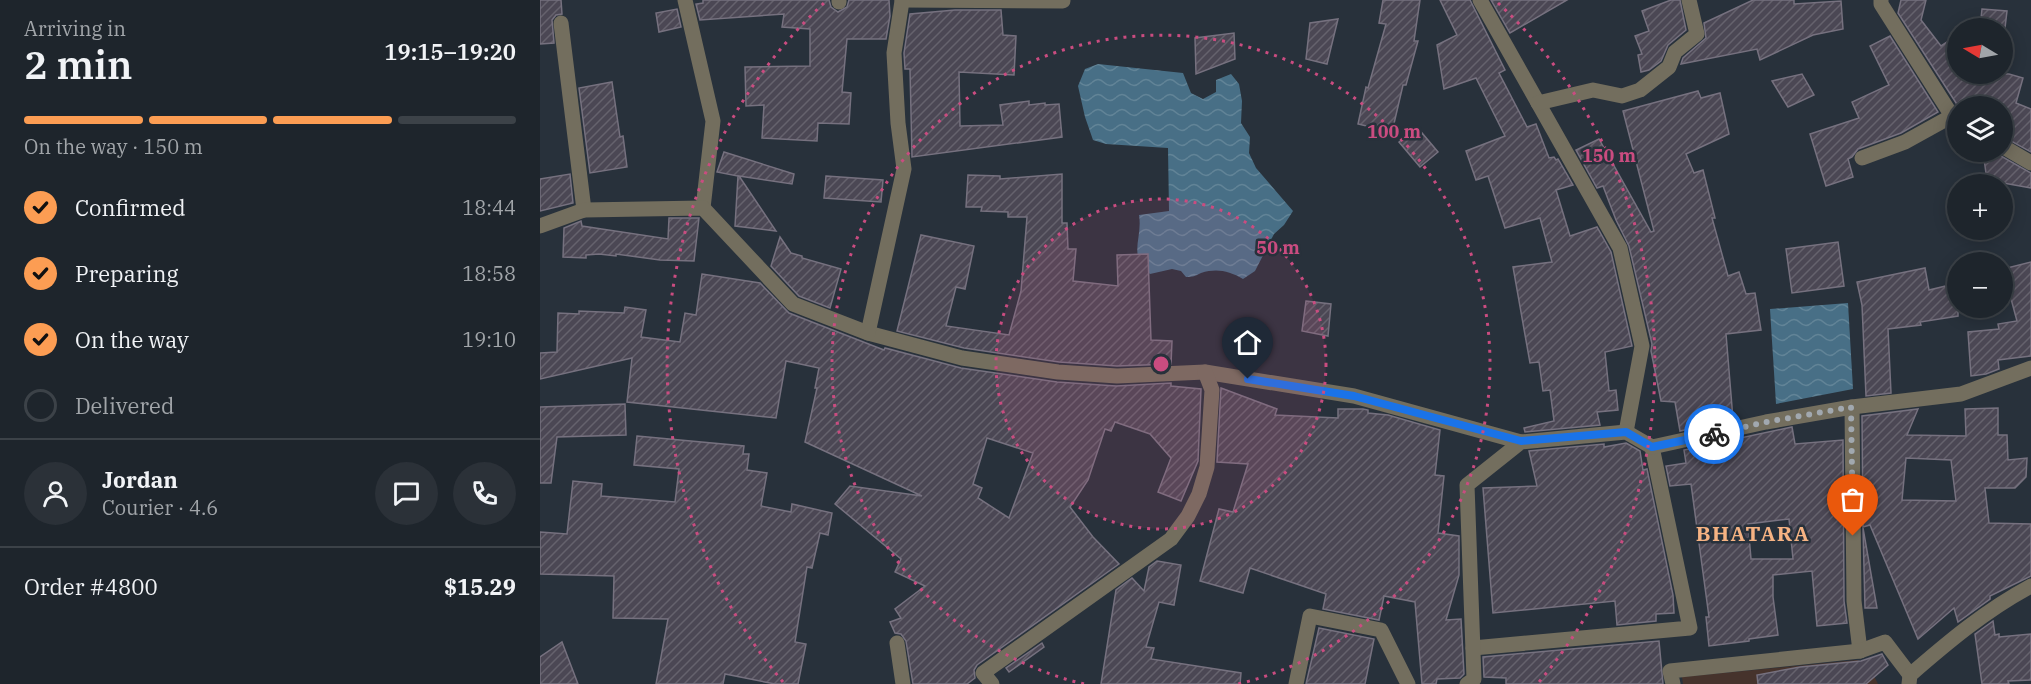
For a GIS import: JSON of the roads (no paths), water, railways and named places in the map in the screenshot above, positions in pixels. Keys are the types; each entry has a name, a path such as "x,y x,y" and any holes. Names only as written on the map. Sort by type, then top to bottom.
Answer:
{"street":[{"path":"685,0 714,121 703,208"},
{"path":"1538,103 1593,90 1622,96 1640,90 1669,67 1676,52 1697,34 1689,0"},
{"path":"1881,0 1881,4 1947,105"},
{"path":"868,333 904,169 898,123 894,54 902,1 1063,1"},
{"path":"1482,1 1620,248 1642,346 1626,432"},
{"path":"561,23 584,210"},
{"path":"1862,158 1905,142 1947,121"},
{"path":"2013,152 2031,163"},
{"path":"540,226 584,210 703,208 793,304 868,333 962,358 1058,372 1117,376 1205,372 1354,396 1521,441 1626,432 1652,447 1766,422 1851,407 1961,394 2031,368"},
{"path":"992,684 983,674 1155,552 1171,539 1188,516 1199,494 1208,467 1212,390 1205,372"},
{"path":"1851,407 1854,601 1860,651"},
{"path":"1467,684 1474,679 1467,485 1521,441"},
{"path":"1473,648 1690,628 1652,447"},
{"path":"1673,684 1671,671 1860,651 1885,642 1910,680 1961,631 2008,598 2031,586"},
{"path":"1296,684 1310,616 1381,630 1408,684"},
{"path":"897,643 903,684"}],"water":[{"path":"1098,64 1183,73 1191,93 1203,99 1216,92 1216,80 1231,74 1239,84 1242,101 1241,123 1250,137 1249,153 1256,168 1293,211 1284,225 1274,234 1255,271 1243,279 1228,272 1218,271 1207,271 1186,277 1181,271 1172,269 1150,274 1143,267 1137,253 1139,215 1169,211 1168,148 1106,144 1093,140 1078,86 1085,69"},
{"path":"1848,303 1853,389 1776,404 1770,309"}],"district":[{"name":"BHATARA","path":"1753,533"}]}
